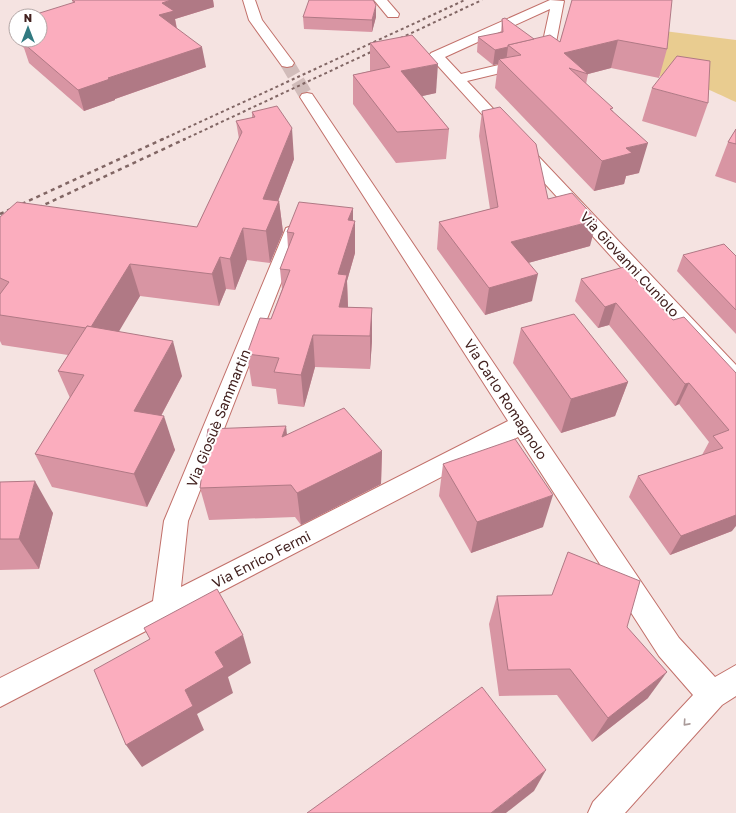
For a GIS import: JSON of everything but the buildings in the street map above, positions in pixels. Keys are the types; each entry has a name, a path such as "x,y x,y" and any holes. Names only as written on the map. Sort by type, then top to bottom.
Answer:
{"street":[{"path":"249,0 256,20 287,63"},
{"path":"380,0 393,14"},
{"name":"Via Giovanni Cuniolo","path":"458,79 546,58 558,1 436,56 736,379"},
{"name":"Via Carlo Romagnolo","path":"307,97 669,647 712,695"},
{"name":"Via Giosuè Sammartin","path":"165,608 176,521 292,232"},
{"name":"Via Enrico Fermi","path":"0,693 523,424"},
{"path":"604,813 712,695 736,679"}],"shaded area":[{"path":"664,31 736,40 736,102 689,82 659,76"}],"tunnel":[{"path":"287,63 307,97"}],"railway":[{"path":"161,140 465,0"},
{"path":"183,140 482,0"},
{"path":"0,214 163,139"},
{"path":"31,211 185,139"}]}
